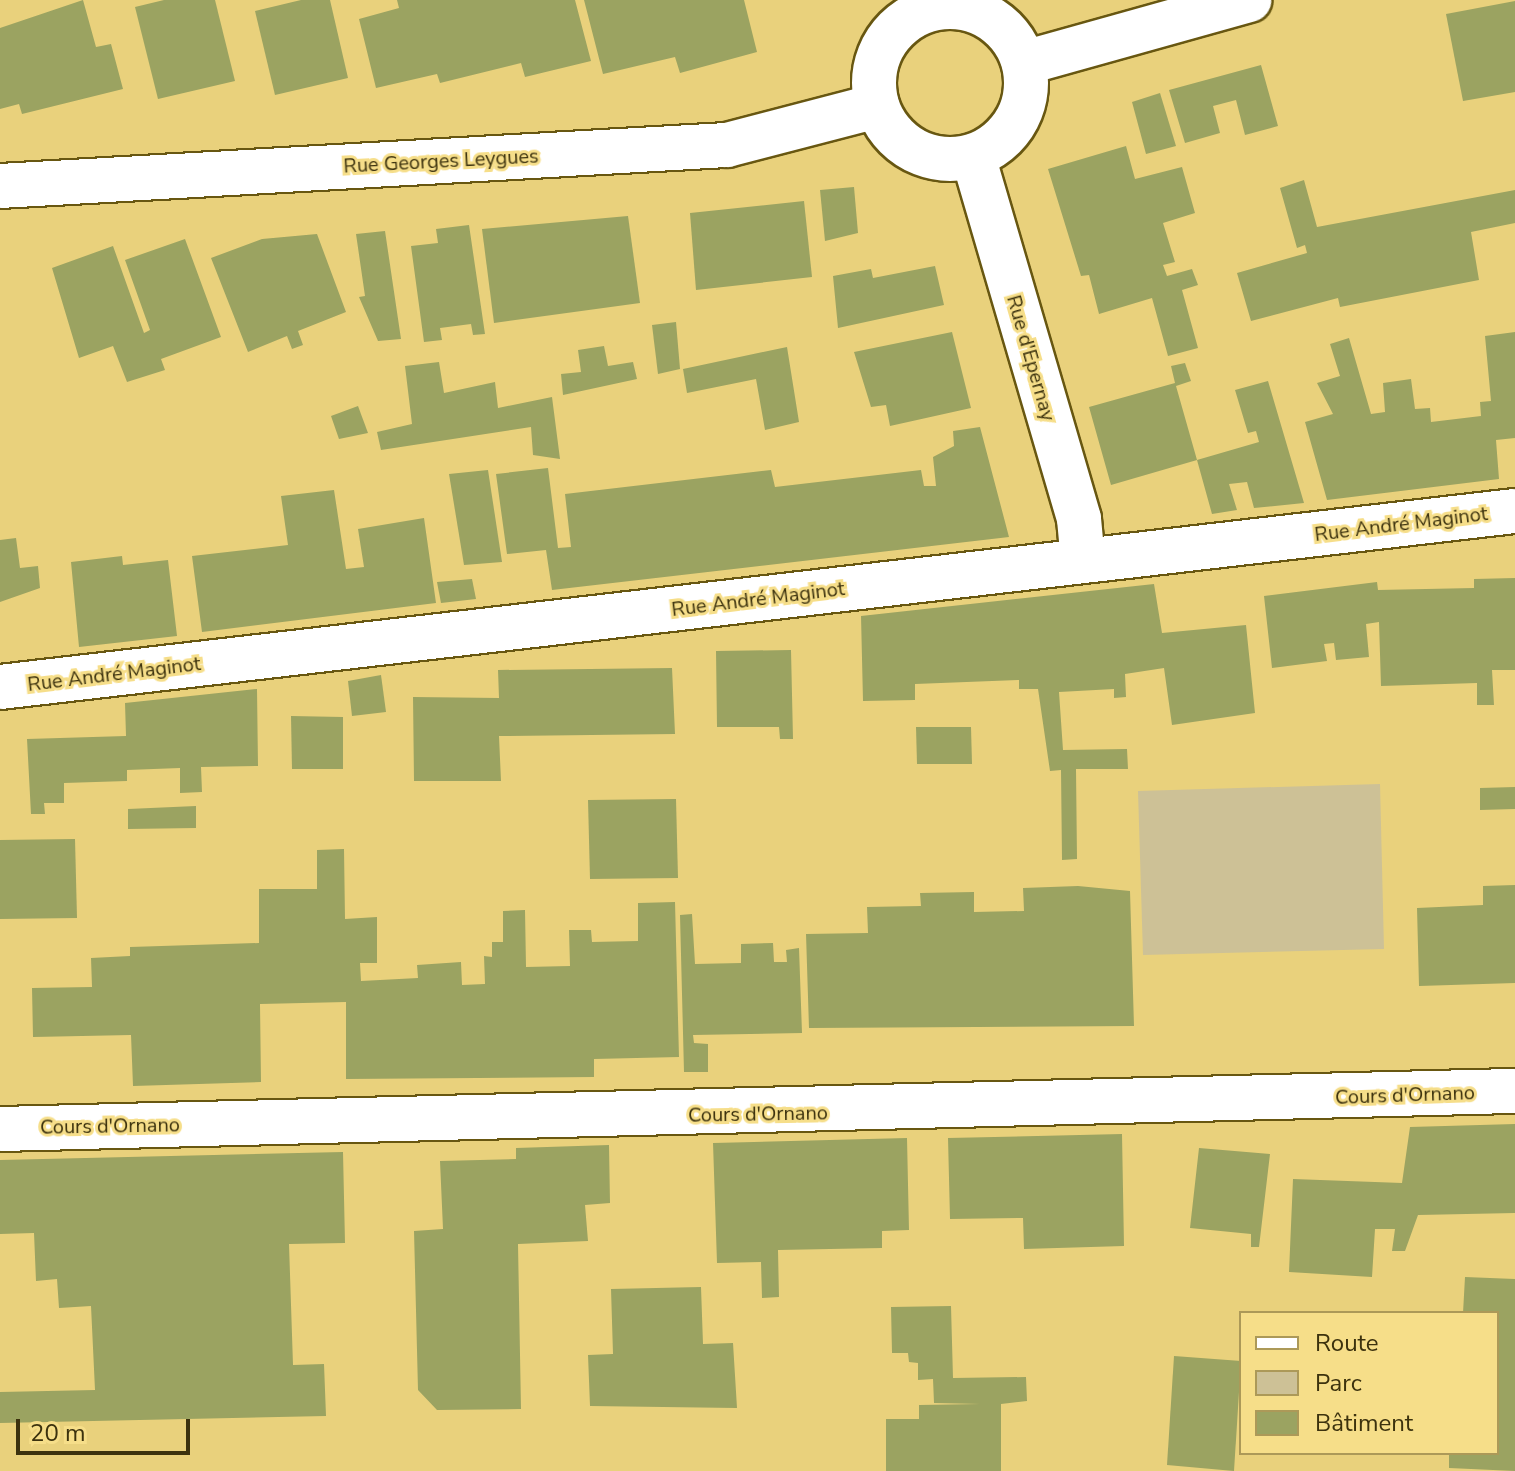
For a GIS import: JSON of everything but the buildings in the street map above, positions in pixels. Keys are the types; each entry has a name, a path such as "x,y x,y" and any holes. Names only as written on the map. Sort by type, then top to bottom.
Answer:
{"street":[{"path":"1024,63 1249,0"},
{"path":"929,4 966,9 999,24 1024,63 1027,87 1011,130 973,156 937,157 905,145 877,106 878,58 908,20 929,4"},
{"name":"Rue Georges Leygues","path":"0,186 727,145 877,106"},
{"name":"Rue d'Epernay","path":"973,156 1079,519 1083,561"},
{"name":"Rue André Maginot","path":"0,687 1515,511"},
{"name":"Cours d'Ornano","path":"0,1129 1515,1091"}],"green space":[{"path":"1380,784 1384,949 1143,955 1138,791"}]}
